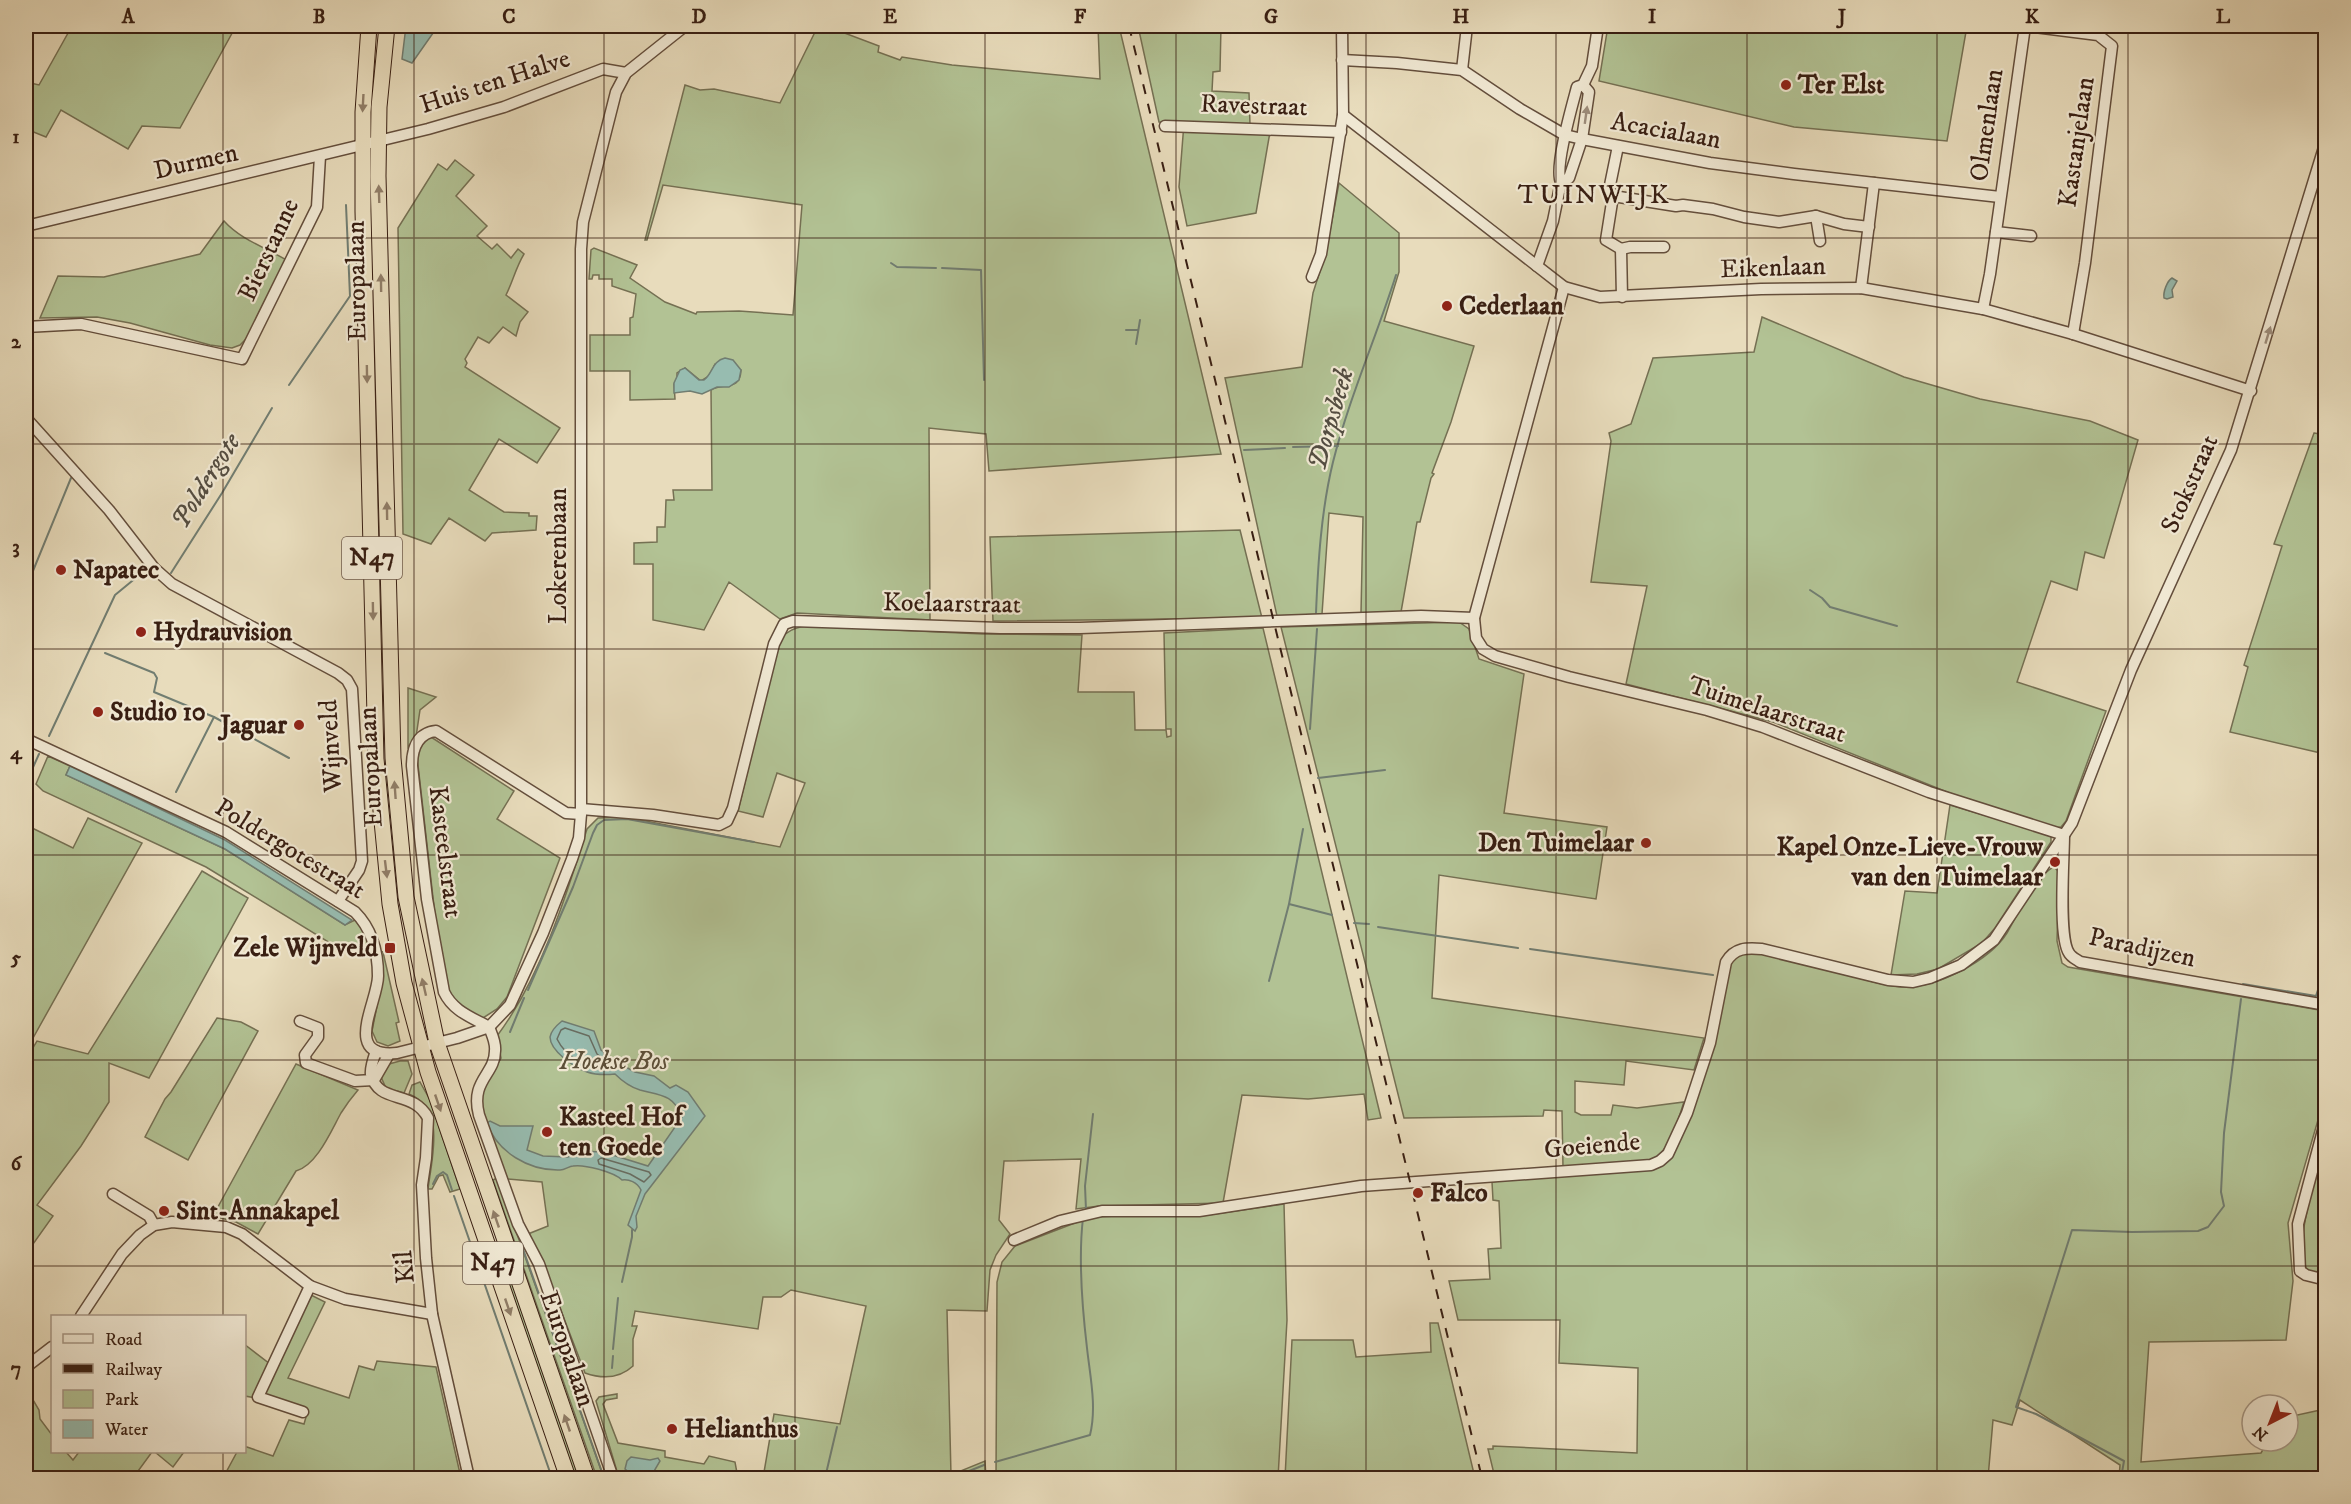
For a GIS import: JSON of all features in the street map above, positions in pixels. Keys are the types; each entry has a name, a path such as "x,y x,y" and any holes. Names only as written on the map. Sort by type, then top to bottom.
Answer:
{"highway":[{"name":"Europalaan","path":"369,26 362,146 377,769 390,904 404,983 420,1047 568,1479"},
{"name":"Europalaan","path":"387,26 378,142 393,758 406,897 437,1043 587,1479"}],"street":[{"name":"Lokerenbaan","path":"420,1047 489,1027 510,1005 543,933 579,838 581,812 581,249 584,222 616,92 626,73 685,26"},
{"name":"Ravestraat","path":"1312,277 1322,254 1341,132 1343,115 1342,26"},
{"path":"1462,70 1467,26"},
{"path":"1538,266 1553,220 1561,182 1558,176 1565,135 1577,87 1583,85 1592,66 1598,26"},
{"name":"Olmenlaan","path":"1983,309 2025,26"},
{"name":"Kastanjelaan","path":"2025,26 2098,35 2112,46 2085,263 2073,334"},
{"name":"Acacialaan","path":"1342,60 1462,70 1520,109 1565,135 1582,139 1710,163 2000,197"},
{"name":"Huis ten Halve","path":"378,142 504,107 603,69 626,73"},
{"path":"1561,182 1569,178 1582,139 1589,92 1583,85"},
{"name":"Eikenlaan","path":"1343,115 1564,287 1600,297 1861,288 1983,309 2073,334 2251,391"},
{"name":"Ravestraat","path":"1165,126 1341,132"},
{"name":"Stokstraat","path":"2064,835 2082,801 2131,670 2231,450 2251,391 2325,141"},
{"name":"Durmen","path":"26,226 378,142"},
{"path":"1618,146 1609,190 1613,196 1606,240 1621,249 1664,247"},
{"name":"Bierstanne","path":"26,327 81,324 242,359 317,207 320,156"},
{"path":"1861,288 1874,183"},
{"path":"1613,196 1713,209 1744,217 1779,222 1816,216 1844,224 1869,227"},
{"path":"1816,216 1820,241"},
{"path":"1995,232 2031,236"},
{"path":"1621,249 1622,297"},
{"path":"1474,618 1564,287"},
{"name":"Wijnveld","path":"26,418 109,510 154,568 172,584 338,673 347,680 352,689 353,700 354,757 362,861 359,870 338,901"},
{"name":"Koelaarstraat","path":"581,812 653,815 719,825 727,821 733,808 774,644 784,624 793,621 1000,628 1080,628 1421,616 1474,618"},
{"name":"Tuimelaarstraat","path":"1474,618 1476,638 1483,649 1495,656 1569,677 1707,710 1763,727 1929,792 2064,835"},
{"name":"Kasteelstraat","path":"489,1027 459,1011 450,1003 444,992 427,899 412,766 415,745 426,734 436,731 566,813 581,812"},
{"name":"Poldergotestraat","path":"26,740 226,832 338,901 363,920 371,936 378,976 364,1032 376,1051"},
{"name":"Paradijzen","path":"2064,835 2062,904 2069,955 2080,962 2325,1005"},
{"name":"Goeiende","path":"1014,1240 1060,1221 1102,1211 1199,1211 1361,1186 1651,1165 1668,1154 1677,1139 1710,1043 1726,962 1734,951 1749,948 1762,949 1888,980 1913,982 1930,978 1961,965 1994,940 2064,835"},
{"path":"300,1021 318,1028 318,1036 305,1055 306,1063 355,1081 374,1080"},
{"path":"489,1027 495,1042 495,1053 478,1088 476,1103 479,1115 518,1224 539,1264 613,1479"},
{"path":"374,1080 370,1072 376,1051 389,1054 420,1047"},
{"path":"374,1080 389,1054"},
{"name":"Kil","path":"374,1080 377,1087 386,1094 415,1103 428,1118 422,1185 425,1253 432,1314 468,1479"},
{"path":"2325,1119 2298,1224 2300,1271 2325,1280"},
{"path":"113,1194 149,1216 154,1225"},
{"path":"82,1315 122,1254 140,1235 154,1225 172,1222 192,1222 234,1230 310,1286 345,1299 432,1314"},
{"path":"303,1412 258,1397 310,1286"},
{"path":"26,1367 51,1348"}],"green space":[{"path":"72,26 236,26 180,128 142,126 128,149 61,110 46,137 26,129 26,82 39,85"},
{"path":"818,26 826,26 879,46 878,52 900,60 902,57 952,65 1100,79 1098,26 1119,26 1221,454 989,471 986,434 929,428 930,620 797,613 780,619 729,582 704,630 653,620 653,564 634,564 634,543 657,542 657,527 665,527 666,500 674,500 673,490 712,490 711,390 734,384 740,377 741,370 715,364 709,376 701,381 685,368 677,373 677,381 674,384 675,399 630,400 630,371 590,371 590,335 630,335 630,318 633,317 636,294 612,286 612,279 599,279 599,275 593,275 592,279 589,279 591,250 594,248 637,265 630,278 665,302 696,314 697,312 739,311 793,315 802,205 663,185 647,240 645,240 685,85 700,90 714,89 780,103"},
{"path":"1138,26 1221,26 1220,71 1213,72 1212,91 1249,93 1250,125 1270,132 1256,213 1187,226 1179,187 1184,123 1159,122"},
{"name":"Ter Elst","path":"1608,26 1967,26 1947,141 1794,127 1599,81"},
{"path":"455,160 474,175 456,196 487,226 477,236 492,249 497,244 511,258 518,249 524,254 506,295 528,312 520,322 516,336 503,327 489,343 478,337 465,359 467,363 465,367 560,428 537,463 499,439 469,490 504,512 529,513 529,516 537,516 536,530 492,533 485,541 449,518 431,544 403,534 398,228 438,164 447,170"},
{"path":"1339,183 1399,233 1399,272 1384,321 1474,346 1451,422 1432,473 1434,474 1420,522 1417,522 1401,612 1361,613 1363,517 1329,513 1322,614 1277,616 1225,378 1302,367 1313,293 1326,252"},
{"path":"224,221 246,239 288,261 252,333 240,345 232,348 210,345 130,323 97,317 40,318 58,276 104,277 200,254"},
{"path":"1762,317 1904,377 1980,399 2090,421 2138,440 2104,558 2085,552 2077,590 2051,581 2017,682 2106,711 2066,821 2061,827 2056,828 1957,796 1773,722 1626,684 1647,586 1591,582 1611,441 1609,433 1631,424 1653,358 1754,352"},
{"path":"2314,433 2326,435 2325,754 2230,732 2248,667 2244,665 2282,546 2274,544"},
{"path":"1240,530 1262,618 993,621 990,537"},
{"path":"1459,622 1469,629 1479,659 1524,674 1504,813 1607,827 1596,899 1439,875 1432,998 1704,1038 1694,1070 1626,1061 1624,1085 1575,1081 1575,1112 1581,1115 1611,1115 1613,1105 1637,1108 1684,1102 1668,1143 1664,1150 1651,1161 1563,1167 1562,1111 1544,1110 1543,1116 1404,1118 1281,627"},
{"name":"Hoekse Bos","path":"806,626 983,634 1082,635 1078,692 1134,692 1135,730 1166,730 1167,737 1171,736 1171,729 1166,729 1164,633 1263,628 1381,1118 1368,1120 1364,1094 1308,1099 1242,1095 1223,1203 1099,1206 1076,1209 1081,1159 1004,1161 999,1220 1010,1234 996,1255 990,1270 987,1311 947,1310 951,1475 985,1461 986,1478 763,1478 774,1414 840,1424 866,1306 791,1290 781,1297 763,1297 758,1329 635,1311 632,1326 637,1326 633,1339 633,1366 610,1377 585,1373 543,1264 528,1234 548,1226 542,1182 507,1179 485,1122 479,1097 501,1058 497,1036 512,1014 539,963 561,909 587,829 598,818 625,817 780,847 805,783 777,773 763,817 738,811 779,640 788,632 798,628"},
{"path":"408,688 436,697 420,710 416,737 408,747"},
{"path":"431,737 514,791 497,819 560,858 507,997 497,1009 483,1018 472,1014 453,999 447,986 437,933 417,756 423,742"},
{"path":"48,756 70,766 66,775 225,849 345,925 355,920 364,931 369,948 343,951 206,867 43,791 36,784"},
{"path":"1950,805 2041,832 2051,836 2051,842 1995,928 1982,943 1938,969 1917,974 1891,975 1905,891 1937,893"},
{"path":"88,818 142,843 33,1038 26,1034 26,825 73,848"},
{"path":"2054,867 2059,872 2057,941 2062,963 2068,967 2325,1011 2325,1096 2288,1223 2293,1281 2286,1340 2149,1342 2141,1462 2261,1453 2300,1453 2300,1414 2325,1409 2325,1478 2119,1478 2120,1465 2020,1400 2012,1425 1993,1420 1988,1478 1495,1478 1488,1449 1493,1449 1493,1446 1637,1453 1638,1368 1559,1363 1560,1320 1458,1320 1449,1281 1490,1279 1488,1249 1501,1248 1499,1201 1493,1200 1492,1182 1670,1157 1731,960 1739,953 1749,951 1890,986 1918,986 1962,970 1988,953 2007,933 2034,886"},
{"path":"202,871 248,898 149,1078 109,1063 109,1102 81,1146 37,1205 53,1216 26,1254 26,1059 37,1041 88,1054"},
{"path":"378,951 383,952 399,1022 396,1023 400,1041 388,1046 377,1042 372,1031 381,986"},
{"path":"217,1018 241,1022 258,1031 188,1160 145,1137 165,1099"},
{"path":"408,1061 412,1074 404,1093 386,1088 381,1077 389,1064"},
{"path":"296,1064 358,1090 341,1113 317,1155 304,1168 296,1171 258,1234 236,1222 213,1216"},
{"path":"420,1082 430,1100 460,1189 450,1192 443,1175 439,1176 432,1189 428,1189 434,1149 432,1122 421,1101 409,1094 412,1085"},
{"path":"2325,1148 2325,1276 2307,1270 2302,1244 2307,1209"},
{"path":"497,1178 604,1478 597,1478 493,1180"},
{"path":"1284,1204 1287,1320 1278,1478 996,1478 997,1282 1002,1262 1015,1246 1096,1217 1201,1216"},
{"path":"506,1261 582,1478 573,1478 498,1264"},
{"path":"309,1294 325,1302 288,1378 349,1398 359,1366 374,1370 377,1361 436,1367 461,1478 223,1478 236,1453 246,1453 247,1447 273,1456 289,1420 304,1424 308,1410 264,1396"},
{"path":"1430,1323 1438,1323 1475,1478 1285,1478 1292,1340 1353,1340 1356,1357 1431,1352"},
{"path":"246,1346 270,1364 256,1398 246,1396"},
{"path":"26,1388 39,1410 40,1419 51,1434 51,1453 67,1453 73,1460 78,1453 151,1453 133,1478 26,1478"},
{"path":"617,1394 617,1398 606,1400 603,1404 618,1443 665,1451 665,1457 704,1464 709,1456 735,1462 737,1473 763,1478 619,1478 596,1401 599,1397"},
{"path":"156,1453 183,1453 173,1467"}],"water":[{"path":"406,26 438,26 412,63 402,59"},
{"path":"2172,278 2177,281 2172,290 2173,297 2167,299 2164,298 2165,290"},
{"path":"725,358 733,360 741,370 739,380 729,387 717,387 702,394 690,391 674,393 674,383 680,370 685,368 699,380 704,380 715,364"},
{"path":"70,766 225,840 352,920 345,925 225,849 66,775"},
{"path":"562,1021 594,1031 601,1050 620,1064 635,1072 654,1076 670,1088 676,1085 688,1092 705,1116 645,1194 636,1216 635,1231 628,1225 641,1190 635,1183 591,1167 571,1166 562,1170 537,1167 526,1163 506,1151 498,1143 487,1123 490,1121 500,1126 533,1126 527,1150 543,1156 568,1157 578,1151 603,1152 648,1166 682,1117 679,1109 665,1097 633,1087 615,1074 590,1073 570,1063 554,1048 550,1037"},
{"path":"631,1457 650,1460 658,1458 660,1461 653,1473 630,1478 630,1473 625,1469"}],"waterway":[{"name":"Poldergote","path":"289,385 350,296 346,205"},
{"path":"891,263 897,267 936,268"},
{"path":"942,268 981,270 984,380"},
{"name":"Dorpsbeek","path":"1316,613 1323,518 1333,462 1396,275"},
{"path":"1136,344 1140,320"},
{"path":"1126,330 1138,330"},
{"name":"Poldergote","path":"171,573 272,408"},
{"path":"1293,447 1338,446"},
{"path":"1244,450 1285,448"},
{"path":"26,588 71,478"},
{"name":"Poldergote","path":"49,736 115,595 143,572"},
{"path":"1810,590 1830,607 1897,626"},
{"name":"Dorpsbeek","path":"1310,729 1317,629"},
{"path":"105,653 154,673 157,678 154,692 214,717 289,758"},
{"path":"176,792 214,717"},
{"name":"Poldergote","path":"26,783 39,754"},
{"path":"1318,778 1385,770"},
{"path":"528,990 573,887 593,833 597,825 604,820 627,819 754,842"},
{"path":"1269,981 1289,904 1303,829"},
{"path":"1289,904 1332,915"},
{"path":"1354,923 1369,924"},
{"path":"1378,927 1518,948"},
{"path":"1530,949 1713,975"},
{"path":"2243,984 2316,996 2326,965"},
{"path":"510,1032 524,998"},
{"path":"2121,1478 2124,1461 2036,1414 2016,1407 2072,1230 2198,1231 2208,1227 2224,1206 2221,1192 2224,1133 2241,999"},
{"path":"1086,1210 1085,1186 1093,1114"},
{"path":"433,1184 437,1176 443,1172 447,1175 452,1190"},
{"path":"454,1196 552,1478"},
{"path":"995,1462 1090,1435 1093,1403 1081,1283 1083,1218"},
{"path":"622,1282 632,1230"},
{"path":"523,1249 604,1478"},
{"path":"613,1349 618,1298"},
{"path":"612,1368 613,1356"},
{"path":"825,1478 837,1427"},
{"path":"952,1478 984,1465"}],"railway":[{"path":"1129,26 1482,1478"}],"place":[{"name":"Ter Elst","path":"1786,85"},
{"name":"Cederlaan","path":"1447,306"},
{"name":"Napatec","path":"61,570"},
{"name":"Hydrauvision","path":"141,632"},
{"name":"Studio 10","path":"98,712"},
{"name":"Jaguar","path":"299,725"},
{"name":"Den Tuimelaar","path":"1646,843"},
{"name":"Kapel Onze-Lieve-Vrouw van den Tuimelaar","path":"2055,862"},
{"name":"Zele Wijnveld","path":"390,948"},
{"name":"Kasteel Hof ten Goede","path":"547,1132"},
{"name":"Falco","path":"1418,1193"},
{"name":"Sint-Annakapel","path":"164,1211"},
{"name":"Helianthus","path":"672,1429"}],"district":[{"name":"TUINWIJK","path":"1594,195"}]}
